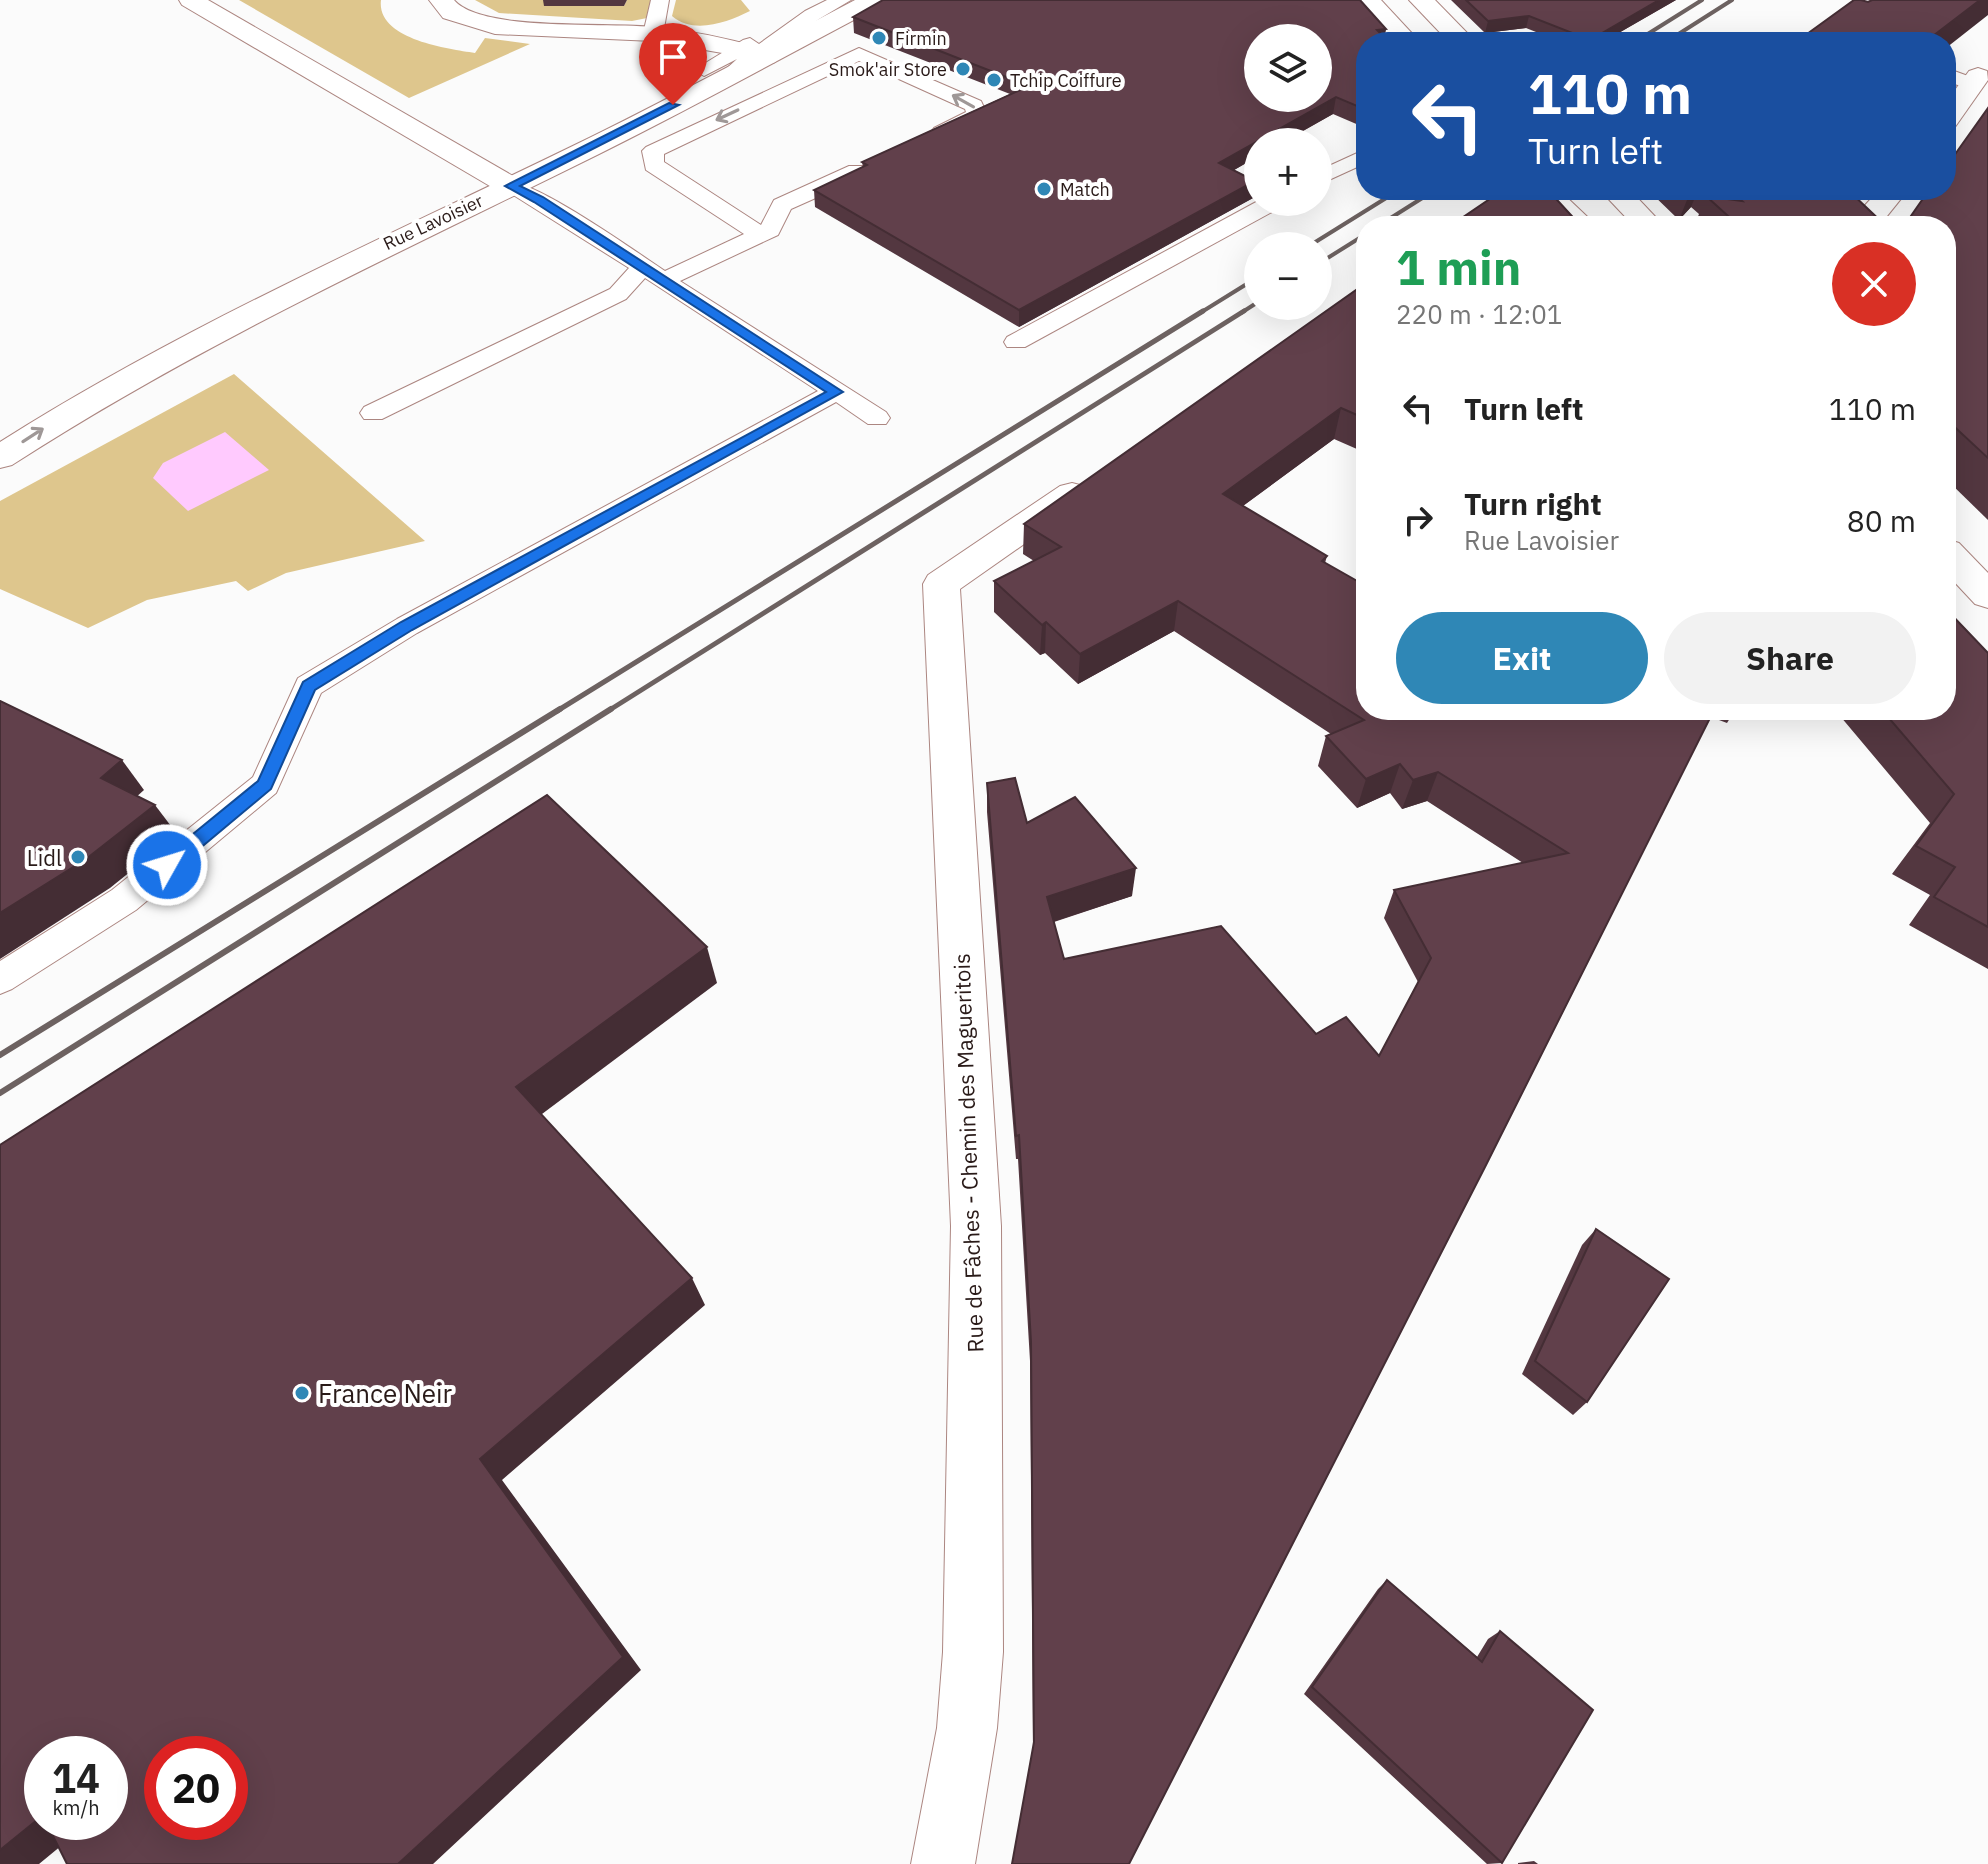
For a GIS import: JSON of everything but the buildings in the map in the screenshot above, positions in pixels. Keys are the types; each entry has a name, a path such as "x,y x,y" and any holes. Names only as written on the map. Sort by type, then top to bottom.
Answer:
{"street":[{"path":"191,0 501,181"},
{"path":"441,0 452,13 495,27 653,34 749,52"},
{"name":"Rue Lavoisier","path":"0,457 122,380 225,324 707,78 749,52 873,0"},
{"path":"1368,0 1398,32"},
{"path":"1421,0 1453,32"},
{"name":"Rue Lavoisier","path":"749,52 751,31 812,8"},
{"name":"Rue Lavoisier","path":"707,78 749,52"},
{"path":"1956,107 1975,80"},
{"name":"Rue Lavoisier","path":"0,427 139,348 430,204 501,181"},
{"path":"1553,200 1572,216"},
{"path":"1624,200 1640,216"},
{"path":"1871,216 1885,200"},
{"name":"Rue de Fâches - Chemin des Magueritois","path":"943,1864 967,1728 973,1652 976,1226 941,584 1099,475"},
{"path":"1956,564 1988,595"}],"lane":[{"path":"653,34 660,0"},
{"path":"812,8 842,0"},
{"path":"760,234 654,165 653,151 859,54 974,105 977,114 927,139"},
{"path":"1956,76 1975,80"},
{"path":"1332,172 1356,160"},
{"path":"373,413 653,274 770,230 782,205 877,162"},
{"path":"501,181 538,199 877,418"},
{"path":"1016,342 1247,216"},
{"path":"0,979 124,900 265,785 309,686 407,626 836,392"}],"shaded area":[{"path":"239,0 381,0 382,13 390,24 401,33 432,45 475,53 485,38 530,44 409,98"},
{"path":"475,0 568,0 567,6 624,6 627,0 653,0 647,18 632,21 499,13"},
{"path":"676,0 741,0 750,11 711,25 690,25 672,16"},
{"path":"234,374 425,541 286,573 248,591 236,581 147,600 88,628 0,589 0,501"},
{"path":"225,432 269,470 188,511 153,478 163,463"}],"railway":[{"path":"1651,32 1702,0"},
{"path":"1682,32 1732,0"},
{"path":"1357,216 1383,200"},
{"path":"1394,216 1419,200"},
{"path":"1332,232 1356,217"},
{"path":"1332,255 1356,240"},
{"path":"1200,313 1244,286"},
{"path":"557,711 1203,311"},
{"path":"608,711 1244,311"},
{"path":"0,1055 560,709"},
{"path":"0,1093 611,709"}],"place":[{"name":"Firmin","path":"879,38"},
{"name":"Smok'air Store","path":"963,69"},
{"name":"Tchip Coiffure","path":"994,80"},
{"name":"Match","path":"1044,189"},
{"name":"Lidl","path":"78,857"},
{"name":"France Neir","path":"302,1393"}],"route":[{"path":"167,865 265,785 309,686 407,626 836,392 538,199 510,186 673,105"}]}
